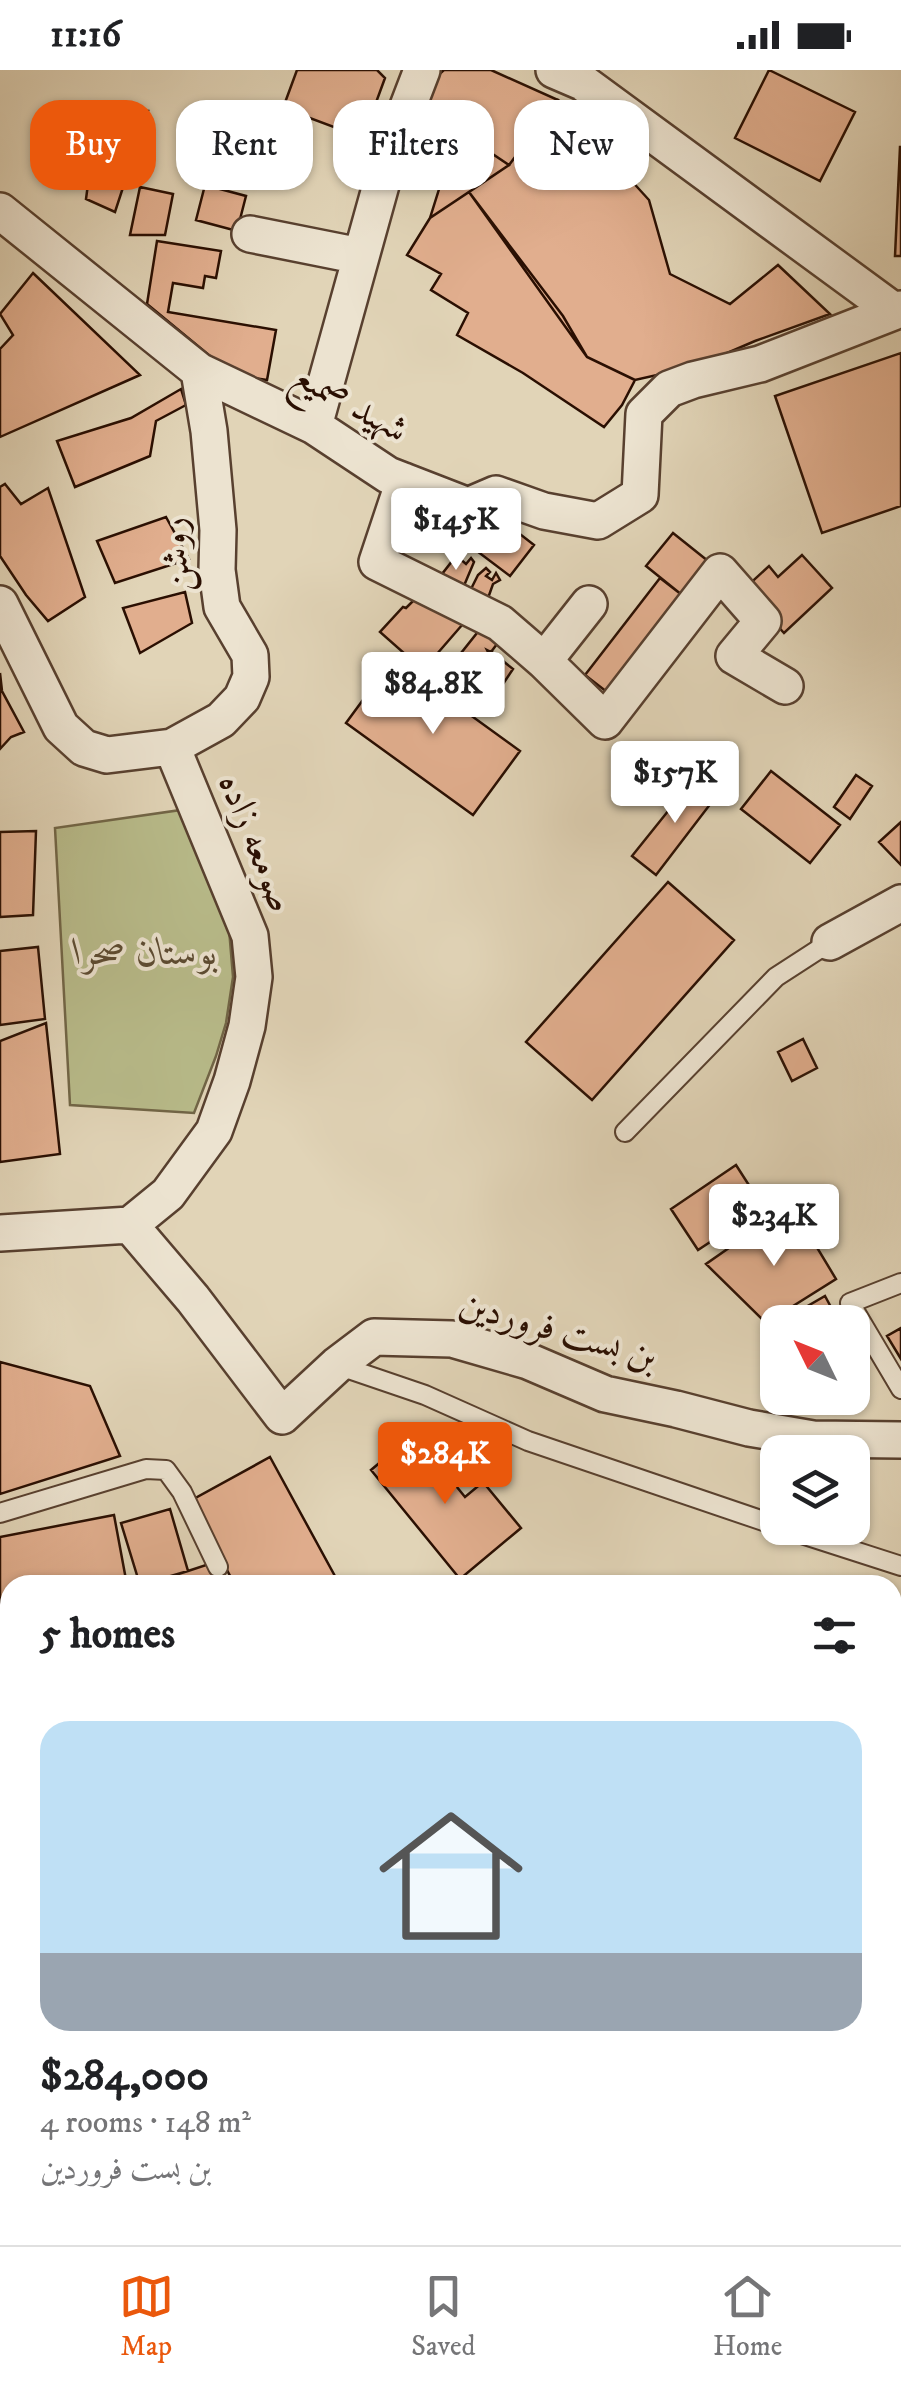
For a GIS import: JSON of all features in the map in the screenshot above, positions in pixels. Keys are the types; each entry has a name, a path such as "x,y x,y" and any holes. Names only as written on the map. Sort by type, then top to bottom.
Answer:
{"street":[{"path":"314,426 390,156 422,70"},
{"path":"554,70 582,82 898,310"},
{"name":"شهید صمیع","path":"0,210 198,371 314,426 388,475 468,506 496,494 544,511 598,521 640,495 644,414 668,389 760,364 898,310"},
{"path":"250,234 360,256"},
{"name":"روشن","path":"172,746 221,720 242,698 252,678 250,655 222,607 210,431 198,371"},
{"path":"404,481 377,562 500,623 605,721 720,572 763,621 734,656 785,686"},
{"path":"0,604 62,727 84,748 107,755 172,746"},
{"path":"544,661 589,604"},
{"name":"صومعه زاده","path":"130,1225 168,1194 214,1130 247,1026 254,977 250,936 172,746"},
{"path":"830,942 901,903"},
{"path":"0,1233 130,1225"},
{"name":"بن بست فروردین","path":"130,1225 193,1298 282,1416 374,1337 452,1339 528,1361 604,1394 749,1428 813,1439 901,1440"}],"lane":[{"path":"624,1132 776,976 830,942"},
{"path":"901,1284 850,1303 901,1388"},
{"path":"337,1365 425,1395 528,1441 760,1520"},
{"path":"0,1513 146,1469 166,1470 182,1492 218,1568"},
{"path":"836,1545 901,1566"}],"green space":[{"name":"بوستان صحرا","path":"181,810 229,929 233,977 216,1056 194,1113 70,1105 55,828"}],"building":[{"path":"297,70 377,70 385,78 377,100 333,100 333,127 313,119 313,100 286,100"},
{"path":"444,70 491,70 558,100 514,100 514,158 509,165 494,155 494,100 411,99"},
{"path":"769,70 855,112 820,181 735,138"},
{"path":"900,147 901,256 895,256"},
{"path":"494,155 509,165 494,175"},
{"path":"514,158 514,190 640,190 649,200 670,274 730,304 778,265 830,314 697,366 635,380 587,357 469,192 494,190 494,175"},
{"path":"87,190 122,190 115,212 86,199"},
{"path":"139,190 173,194 165,235 130,235"},
{"path":"204,190 246,196 237,231 196,220"},
{"path":"439,190 472,190 430,218"},
{"path":"469,192 563,316 587,357 635,380 604,427 457,335 468,313 431,290 441,274 407,255 430,218"},
{"path":"157,241 221,251 216,278 205,276 203,288 173,283 168,312 276,330 267,380 233,375 147,304"},
{"path":"33,273 140,375 0,437 0,349 13,335 0,314"},
{"path":"901,353 901,506 822,533 775,396"},
{"path":"181,389 186,405 156,421 150,456 75,487 57,441 131,418"},
{"path":"5,484 21,504 48,488 85,597 48,621 0,556 0,487"},
{"path":"489,510 534,545 510,576 465,542"},
{"path":"166,517 189,559 115,583 97,541"},
{"path":"673,533 708,561 682,595 646,566"},
{"path":"460,551 463,554 459,558 466,564 471,558 474,562 463,588 435,583"},
{"path":"802,555 832,588 784,633 744,589 769,566 778,577"},
{"path":"486,568 490,572 486,576 492,580 496,573 500,580 493,584 487,601 464,603 478,575"},
{"path":"660,578 682,595 607,692 585,675"},
{"path":"185,592 192,623 140,653 123,608"},
{"path":"421,593 469,617 423,670 380,632"},
{"path":"481,628 500,640 491,652 487,650 487,660 493,653 513,669 493,699 476,687 463,700 438,682"},
{"path":"393,659 520,751 473,815 346,723"},
{"path":"0,673 2,691 24,732 11,737 0,749"},
{"path":"771,771 840,825 810,863 741,809"},
{"path":"697,775 718,794 656,875 632,856"},
{"path":"856,775 872,786 850,819 834,807"},
{"path":"901,822 901,865 879,842"},
{"path":"36,831 33,915 0,917 0,832"},
{"path":"668,882 734,940 592,1100 526,1042"},
{"path":"38,947 45,1019 0,1025 0,951"},
{"path":"46,1023 60,1154 0,1162 0,1041"},
{"path":"803,1039 817,1068 792,1081 778,1052"},
{"path":"736,1165 763,1207 698,1250 671,1209"},
{"path":"798,1216 836,1279 795,1305 760,1305 760,1317 706,1264 759,1227 766,1238"},
{"path":"825,1296 830,1305 809,1305"},
{"path":"901,1328 901,1359 887,1336"},
{"path":"0,1362 90,1386 120,1456 0,1494"},
{"path":"414,1434 465,1497 483,1482 521,1528 465,1575 457,1575 371,1470"},
{"path":"270,1457 334,1575 230,1575 190,1501"},
{"path":"170,1509 188,1571 137,1575 121,1523"},
{"path":"114,1515 125,1575 0,1575 0,1537"},
{"path":"209,1564 213,1575 175,1575"}]}
